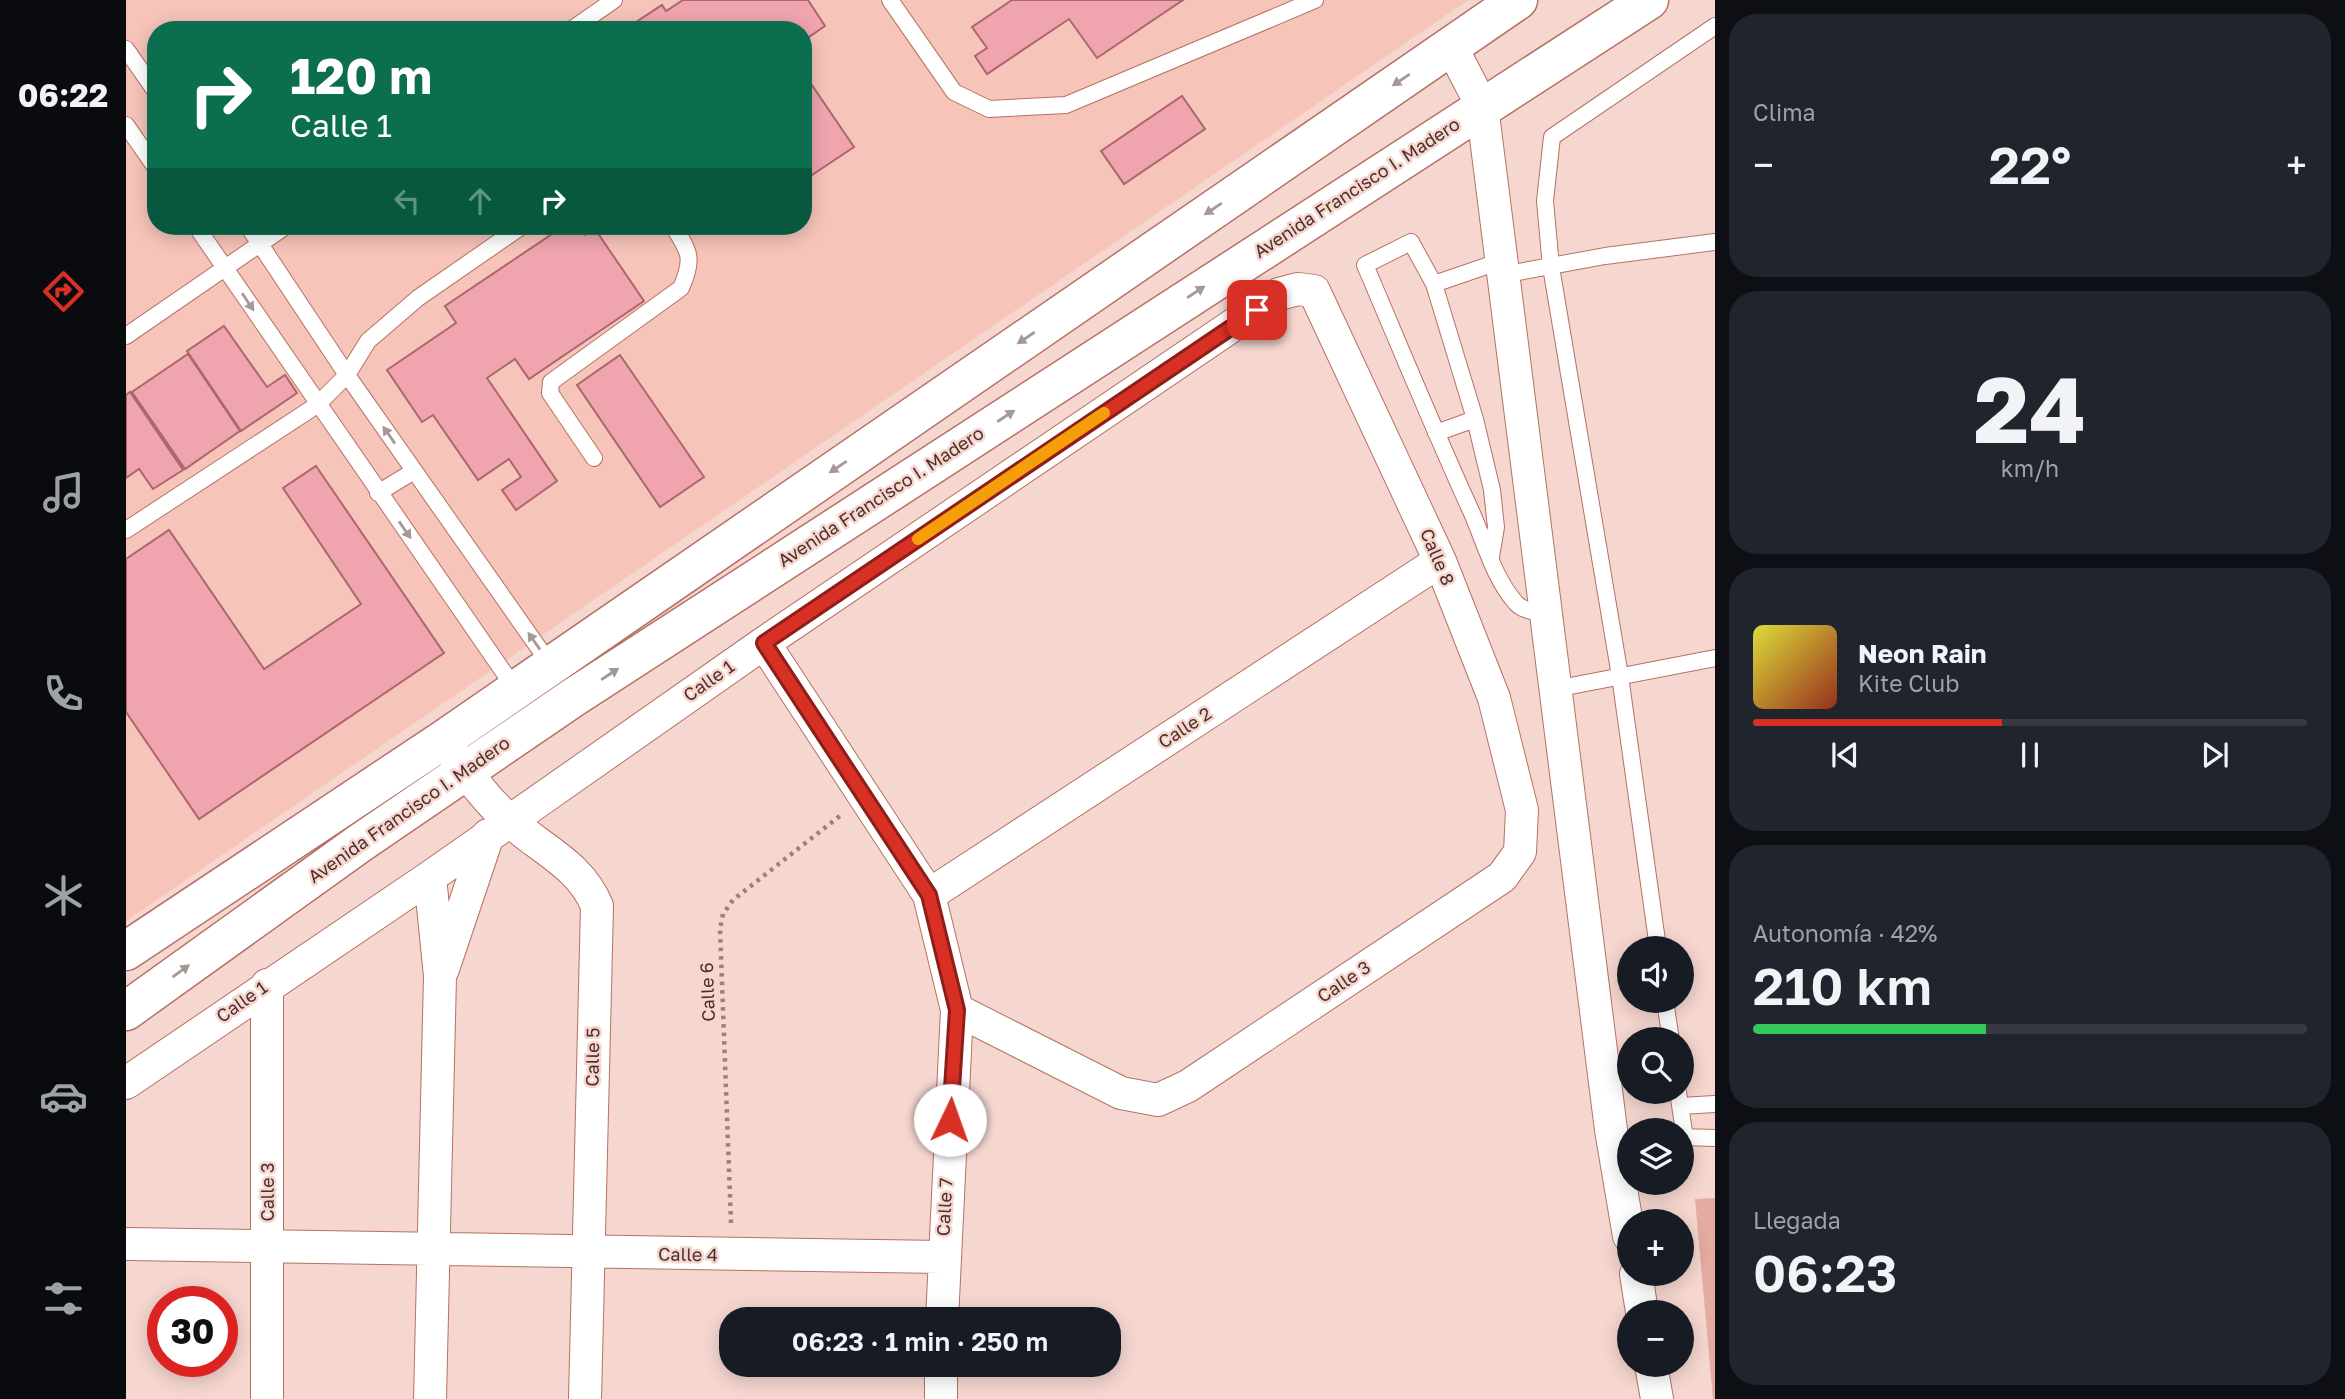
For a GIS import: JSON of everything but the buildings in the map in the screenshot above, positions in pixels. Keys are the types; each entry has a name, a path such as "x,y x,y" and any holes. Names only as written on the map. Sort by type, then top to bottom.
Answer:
{"main road":[{"name":"Avenida Francisco I. Madero","path":"562,681 1518,0"},
{"name":"Avenida Francisco I. Madero","path":"126,951 443,740 526,705 1649,0"},
{"name":"Avenida Francisco I. Madero","path":"126,1011 465,771 526,705"}],"street":[{"path":"1451,46 1482,106 1555,689 1618,1118"},
{"name":"Calle 8","path":"1298,289 1314,291 1440,561 1494,698 1522,810 1520,852"},
{"name":"Calle 1","path":"126,1083 430,877 764,643 1279,295 1298,289"},
{"name":"Calle 2","path":"929,895 1440,561"},
{"name":"Calle 7","path":"764,643 929,895 957,1010 942,1257 942,1307"},
{"name":"Calle 5","path":"443,740 499,828 577,872 591,890 597,906 585,1399"},
{"path":"440,976 499,828"},
{"name":"Calle 3","path":"957,1010 1121,1093 1158,1100 1188,1086 1502,877 1520,852"},
{"path":"430,877 440,976 430,1399"},
{"name":"Calle 3","path":"267,985 267,1399"},
{"name":"Calle 4","path":"126,1244 588,1254 942,1257"},
{"path":"941,1377 941,1399"},
{"path":"1653,1377 1657,1399"}],"lane":[{"path":"584,21 614,0"},
{"path":"890,0 954,92 989,109 1066,105 1315,0"},
{"path":"1656,936 1620,676 1551,267 1545,201 1552,137 1715,26"},
{"path":"126,49 147,79"},
{"path":"126,125 147,155"},
{"path":"202,235 526,705"},
{"path":"254,235 347,376 562,681"},
{"path":"126,336 273,235"},
{"path":"126,530 317,405 347,376 368,341 418,298 509,235"},
{"path":"594,458 551,393 551,382 681,288 691,267 686,246 679,235"},
{"path":"1491,557 1496,527 1492,490 1475,419 1434,284 1411,242 1365,265 1436,433 1491,557 1506,590 1517,605 1528,611 1545,613"},
{"path":"1434,284 1502,268 1551,267 1605,256 1715,242"},
{"path":"1436,433 1475,419"},
{"path":"378,493 414,471"},
{"path":"1555,689 1715,658"},
{"path":"1694,1101 1715,1104"},
{"path":"1694,1137 1715,1138"}],"path":[{"name":"Calle 6","path":"732,1255 720,929 723,914 733,900 866,796"}],"shaded area":[{"path":"126,0 1468,0 126,921"},
{"path":"1715,1198 1715,1399 1713,1399 1695,1199"}],"slow traffic":[{"path":"918,539 1104,413"}],"route":[{"path":"950,1120 957,1010 929,895 764,643 1257,310"}]}
